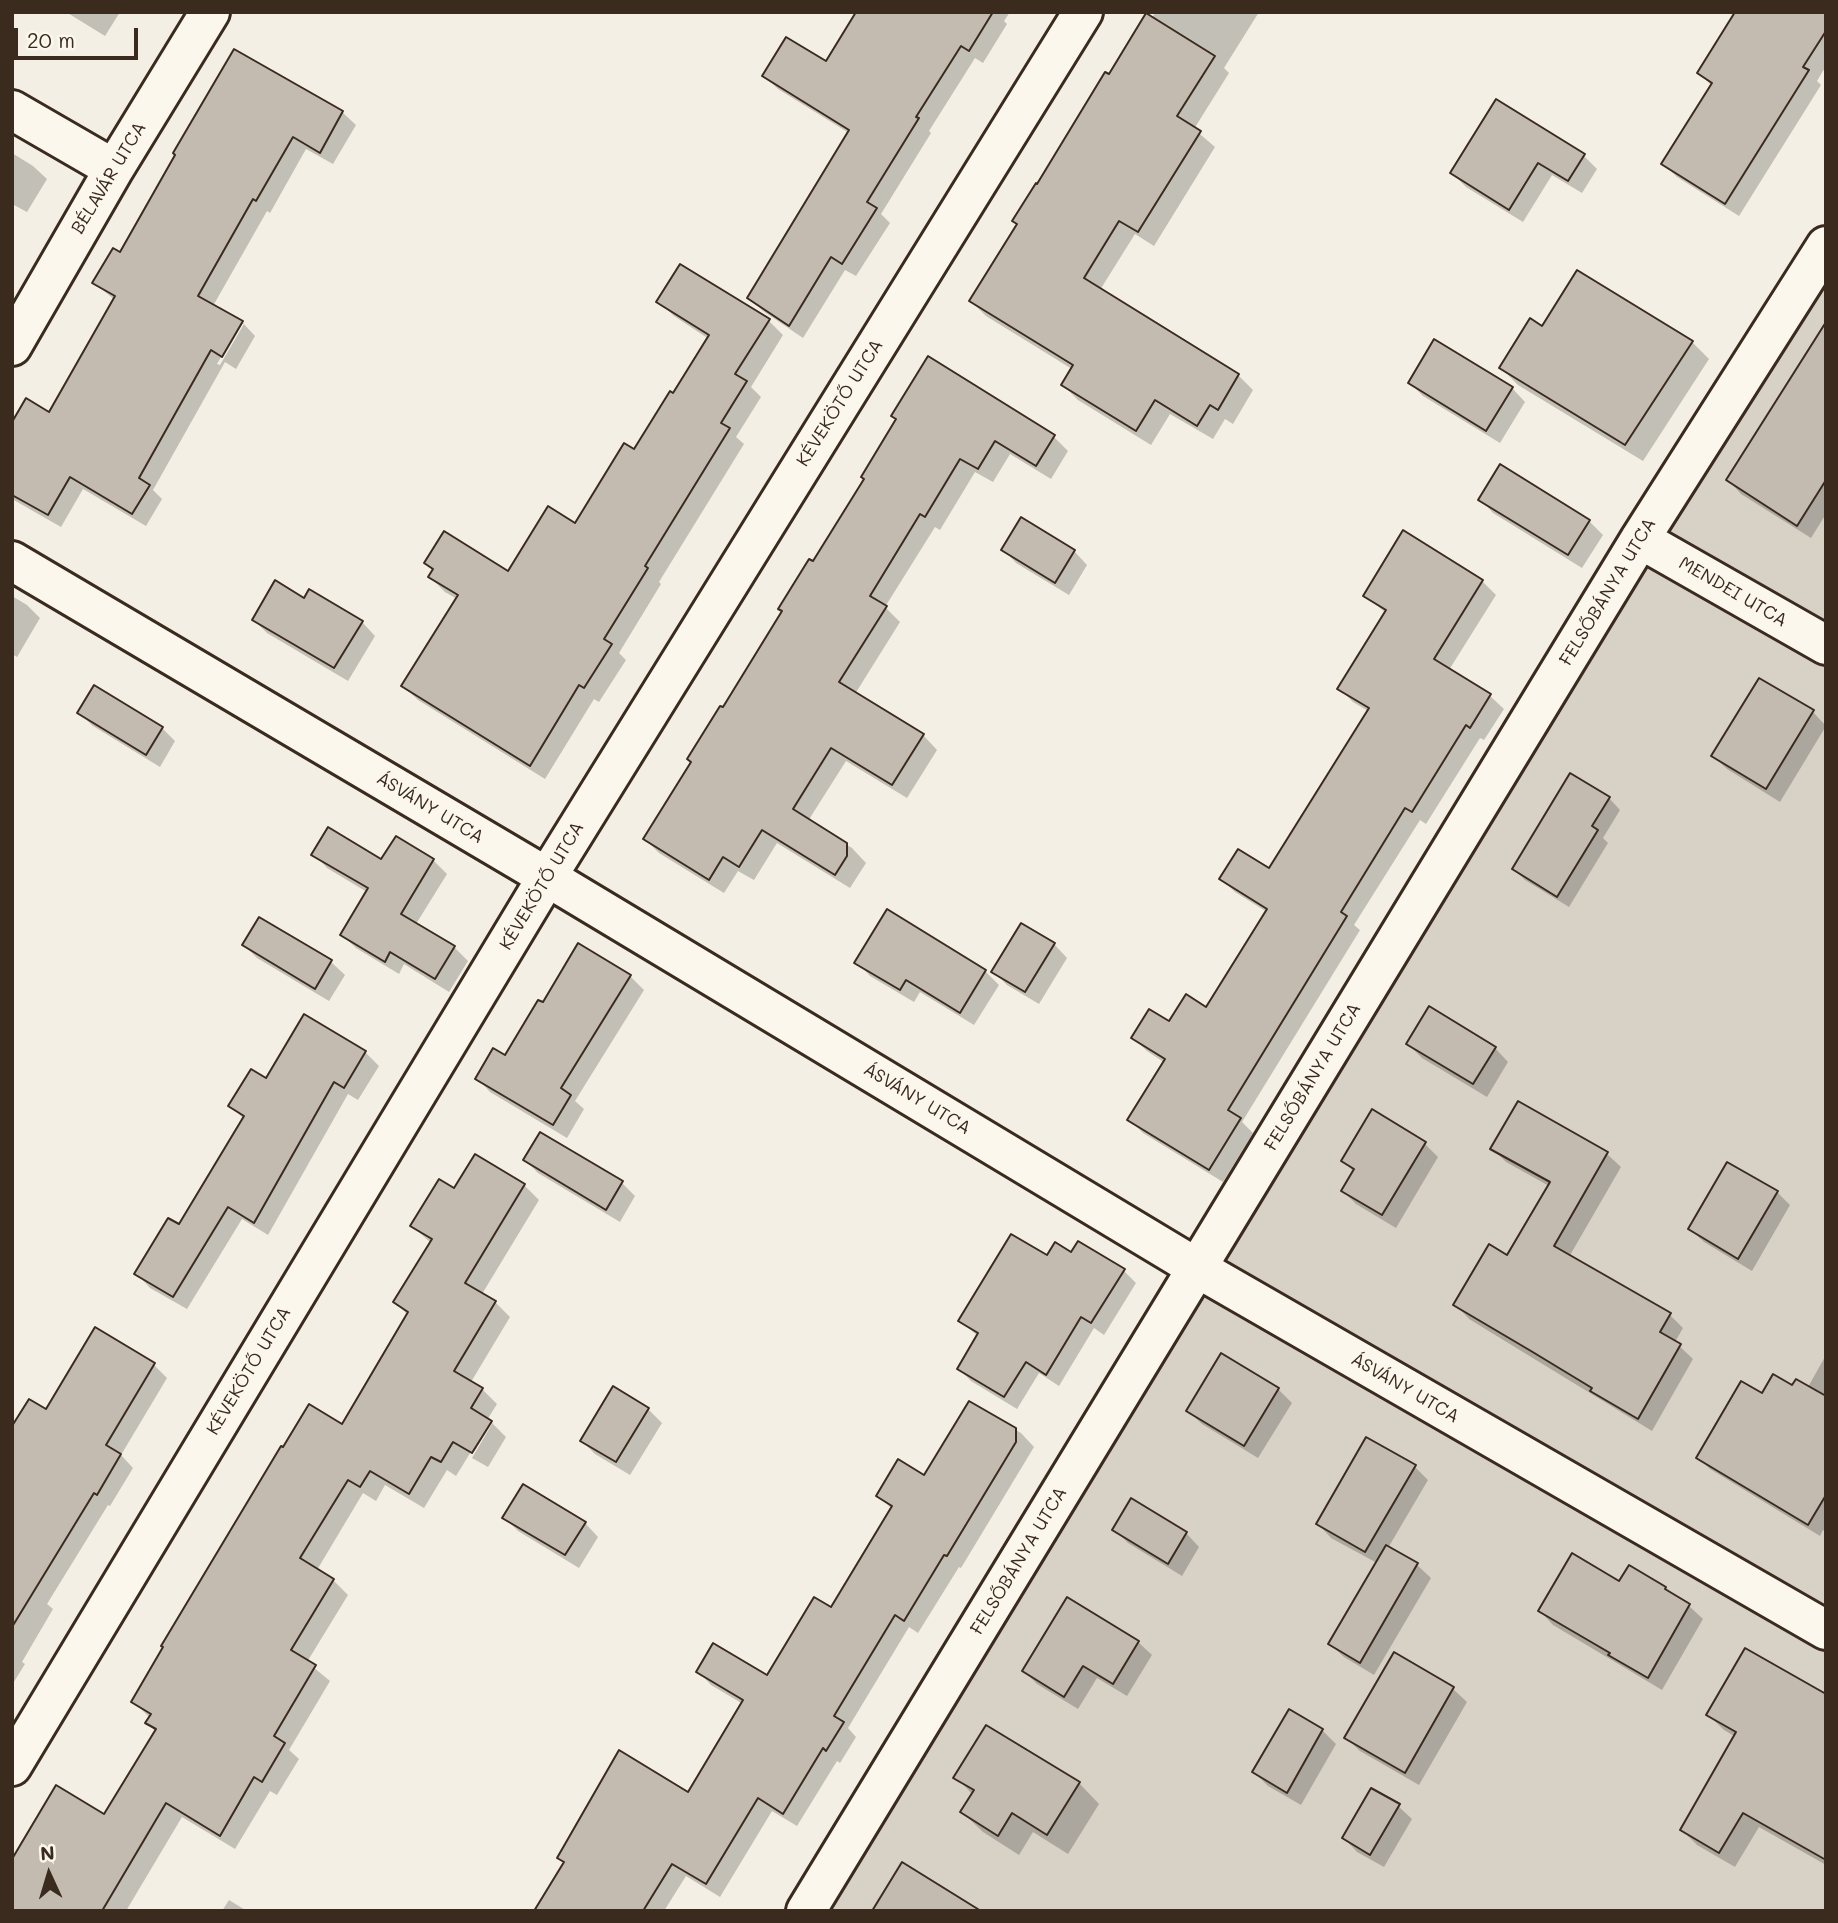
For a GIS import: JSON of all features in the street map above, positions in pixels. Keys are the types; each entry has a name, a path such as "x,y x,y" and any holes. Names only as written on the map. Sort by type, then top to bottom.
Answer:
{"street":[{"name":"BÉLAVÁR UTCA","path":"12,346 114,169 210,12"},
{"name":"KÉVEKÖTŐ UTCA","path":"12,1766 547,877 1083,12"},
{"path":"12,110 114,169"},
{"name":"FELSŐBÁNYA UTCA","path":"806,1911 1640,539 1826,246"},
{"name":"MENDEI UTCA","path":"1640,539 1826,645"},
{"name":"ÁSVÁNY UTCA","path":"12,561 547,877 1197,1268 1826,1630"}],"shaded area":[{"path":"1826,246 1826,1911 806,1911"}],"building":[{"path":"856,12 993,12 969,51 961,46 916,117 919,118 867,202 877,208 842,264 831,257 789,326 747,298 849,130 762,76 786,37 826,61"},
{"path":"1735,12 1826,12 1826,31 1803,67 1809,70 1725,204 1661,164 1712,83 1697,73"},
{"path":"1146,13 1215,56 1177,116 1201,131 1138,232 1119,221 1084,278 1239,374 1218,410 1210,405 1197,426 1155,400 1136,431 1061,385 1073,365 969,301 1017,224 1012,221 1105,72 1109,74"},
{"path":"234,49 343,111 320,153 293,137 256,201 253,199 198,296 243,321 222,357 211,350 139,478 150,485 132,514 70,477 48,515 12,495 12,422 26,398 49,412 115,296 92,283 113,248 120,252 175,155 173,153"},
{"path":"1496,99 1585,154 1568,181 1538,163 1509,210 1450,173"},
{"path":"680,264 770,319 735,374 747,381 721,423 730,428 645,566 648,568 604,639 612,644 584,688 579,685 530,766 401,686 458,595 428,577 433,569 424,563 444,531 508,571 548,506 575,523 624,443 634,449 709,335 656,302"},
{"path":"1577,270 1693,341 1625,445 1499,368 1530,318 1542,326"},
{"path":"1826,322 1826,480 1797,526 1726,480"},
{"path":"1434,339 1513,387 1486,431 1408,383"},
{"path":"928,356 1055,435 1036,466 995,441 978,469 960,459 925,517 920,514 870,596 887,606 839,682 924,734 892,785 831,748 793,809 847,843 847,856 835,875 762,830 739,867 723,857 709,880 643,839 691,762 687,759 720,706 723,707 782,611 778,609 809,559 813,561 864,479 861,477 896,419 891,416"},
{"path":"1500,464 1590,520 1568,555 1478,500"},
{"path":"1021,517 1075,550 1055,583 1001,550"},
{"path":"1403,530 1483,580 1434,659 1491,694 1470,728 1466,725 1412,812 1405,808 1341,912 1347,916 1228,1110 1241,1118 1209,1170 1127,1120 1165,1059 1131,1038 1149,1009 1169,1021 1186,994 1206,1007 1267,909 1219,879 1238,849 1269,868 1369,708 1337,689 1386,610 1363,596"},
{"path":"275,580 304,598 309,589 363,621 334,668 252,620"},
{"path":"1759,678 1814,710 1766,789 1711,756"},
{"path":"94,685 163,727 146,755 77,713"},
{"path":"1570,773 1610,797 1592,826 1598,830 1557,897 1512,869"},
{"path":"328,827 381,859 396,836 434,859 401,914 455,946 435,979 390,952 385,962 340,935 368,888 311,855"},
{"path":"887,909 986,970 960,1013 906,980 900,990 854,963"},
{"path":"259,917 332,960 315,989 242,945"},
{"path":"1021,923 1055,943 1025,992 991,972"},
{"path":"578,943 631,975 561,1088 571,1095 553,1125 475,1079 493,1048 505,1055 538,1000 543,1002"},
{"path":"1429,1006 1496,1047 1473,1084 1406,1044"},
{"path":"304,1014 366,1051 344,1088 334,1082 254,1223 228,1207 173,1297 134,1274 168,1218 179,1224 244,1116 228,1106 251,1069 266,1078"},
{"path":"1518,1101 1608,1152 1554,1246 1671,1313 1660,1332 1681,1344 1638,1419 1590,1391 1592,1388 1453,1305 1489,1244 1507,1255 1550,1182 1490,1149"},
{"path":"1372,1109 1426,1142 1382,1215 1341,1191 1354,1169 1341,1161"},
{"path":"540,1132 623,1181 606,1210 523,1160"},
{"path":"475,1154 525,1184 465,1283 496,1301 454,1371 483,1388 471,1408 492,1421 472,1453 453,1442 441,1462 431,1457 409,1494 370,1471 360,1487 348,1480 300,1558 334,1579 291,1650 316,1665 274,1736 285,1743 262,1782 254,1777 220,1836 166,1803 102,1911 12,1911 12,1859 56,1785 104,1814 156,1729 145,1723 151,1714 131,1702 163,1647 161,1646 309,1404 342,1424 408,1312 393,1302 432,1239 410,1226 439,1179 454,1188"},
{"path":"1727,1162 1778,1191 1738,1259 1688,1229"},
{"path":"1011,1234 1047,1255 1055,1242 1071,1252 1078,1241 1125,1269 1091,1323 1081,1317 1046,1375 1026,1362 1004,1397 957,1369 978,1333 958,1321"},
{"path":"95,1327 155,1363 106,1445 121,1454 12,1627 12,1426 29,1399 46,1409"},
{"path":"1221,1353 1279,1388 1244,1446 1186,1411"},
{"path":"1773,1374 1792,1385 1796,1379 1826,1396 1826,1495 1808,1525 1696,1458 1741,1381 1762,1393"},
{"path":"613,1386 649,1408 616,1462 580,1441"},
{"path":"969,1401 1016,1428 1016,1442 904,1621 895,1615 834,1716 844,1722 826,1751 823,1748 783,1814 758,1798 706,1884 672,1864 643,1911 534,1911 564,1862 557,1858 619,1750 688,1792 743,1700 696,1672 713,1643 767,1675 814,1597 831,1607 892,1506 876,1496 898,1459 924,1475"},
{"path":"1366,1437 1416,1465 1365,1552 1316,1524"},
{"path":"523,1484 586,1522 565,1555 502,1518"},
{"path":"1131,1498 1187,1532 1168,1564 1112,1530"},
{"path":"1386,1545 1418,1563 1360,1663 1328,1644"},
{"path":"1572,1553 1619,1581 1629,1565 1690,1604 1648,1678 1538,1611"},
{"path":"1067,1597 1139,1641 1113,1684 1083,1666 1064,1697 1022,1671"},
{"path":"1745,1648 1826,1694 1826,1860 1743,1813 1719,1853 1680,1830 1736,1732 1706,1715"},
{"path":"1394,1652 1454,1687 1405,1773 1344,1738"},
{"path":"1289,1709 1323,1729 1287,1793 1252,1772"},
{"path":"986,1725 1080,1782 1047,1835 1012,1813 998,1836 960,1812 974,1790 953,1778"},
{"path":"1371,1788 1400,1804 1370,1855 1342,1838"},
{"path":"902,1862 981,1911 872,1911"}]}
